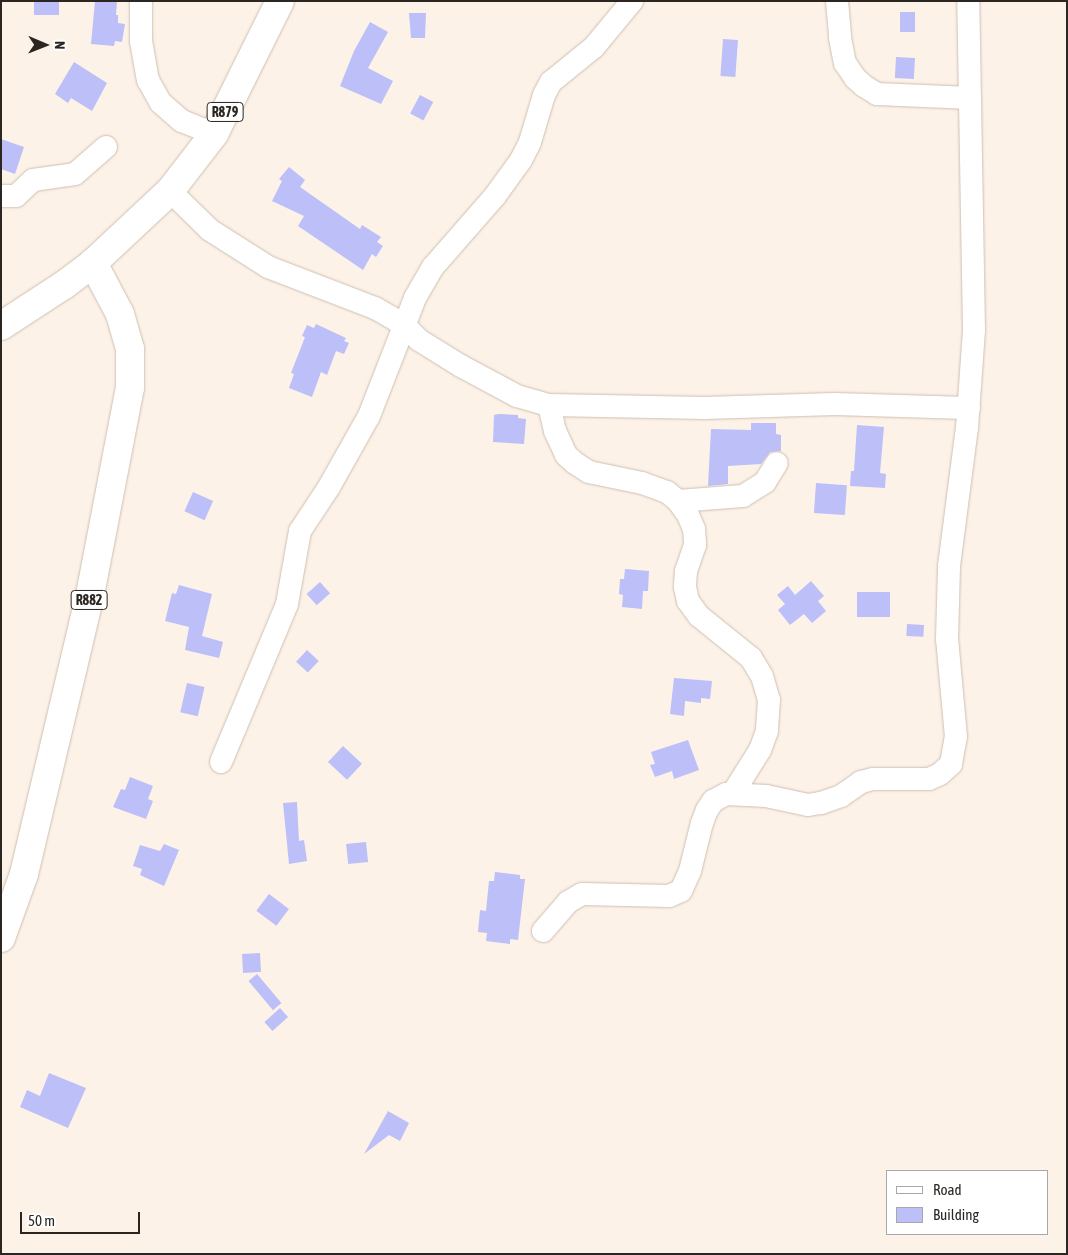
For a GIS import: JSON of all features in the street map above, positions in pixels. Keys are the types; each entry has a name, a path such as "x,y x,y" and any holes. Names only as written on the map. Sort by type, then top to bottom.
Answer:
{"main road":[{"name":"R879","path":"1,326 64,285 93,263 161,201 214,134 280,1"},
{"name":"R882","path":"1,938 24,874 86,614 130,388 130,349 120,314 93,263"}],"street":[{"path":"141,1 141,41 148,80 161,103 182,121 214,134"},
{"path":"221,762 287,604 300,531 329,488 368,416 414,298 433,268 495,196 521,160 530,142 544,94 552,82 594,47 632,1"},
{"path":"837,1 840,38 845,63 855,78 864,86 877,94 970,98"},
{"path":"543,931 568,902 582,894 669,896 681,891 690,871 707,810 713,802 733,793 766,796 808,805 841,796 862,782 873,779 928,779 940,774 951,764 956,736 947,639 949,566 969,408 975,291 968,1"},
{"path":"1,196 16,196 33,180 75,174 106,147"},
{"path":"161,201 268,267 375,308 404,325 418,340 461,366 517,396 549,405 705,408 835,404 969,408"},
{"path":"549,405 555,431 566,456 589,472 642,483 659,489 678,501 694,529 695,545 686,571 685,586 688,601 699,616 751,658 762,676 769,700 767,731 760,750 733,793"},
{"path":"678,501 743,496 765,482 777,463"}],"building":[{"path":"34,1 59,1 59,15 34,15"},
{"path":"95,1 117,1 116,15 118,15 118,23 125,24 122,42 115,41 114,46 91,44"},
{"path":"900,12 915,12 915,32 900,32"},
{"path":"409,13 426,13 425,38 411,38"},
{"path":"370,22 388,32 368,68 393,81 381,104 340,86 354,51"},
{"path":"723,39 738,40 735,77 720,76"},
{"path":"896,57 915,58 914,79 895,78"},
{"path":"74,62 107,83 92,111 71,98 68,103 55,94"},
{"path":"420,95 433,102 423,121 410,114"},
{"path":"1,139 24,147 15,174 1,169"},
{"path":"289,167 305,180 300,187 360,229 362,225 381,237 377,242 383,246 376,257 372,254 363,270 298,226 304,216 272,201 282,181 279,179"},
{"path":"316,324 346,338 344,341 349,343 344,354 336,351 327,375 321,372 312,397 289,388 294,374 291,373 305,337 302,336 307,325 314,328"},
{"path":"494,415 518,415 518,418 526,419 524,444 493,442"},
{"path":"751,423 776,423 776,434 781,435 781,451 770,452 761,464 728,466 728,484 708,486 711,429 751,430"},
{"path":"857,425 884,427 880,473 886,474 885,488 850,486 851,471 854,471"},
{"path":"816,483 847,485 845,515 814,513"},
{"path":"193,492 213,501 205,520 184,511"},
{"path":"625,569 649,571 648,591 643,591 642,609 622,607 623,595 619,594 620,579 624,579"},
{"path":"811,581 824,596 818,601 826,611 812,623 804,614 790,625 778,610 785,604 777,595 788,586 795,595"},
{"path":"320,582 330,593 317,605 307,594"},
{"path":"179,585 212,594 202,636 223,642 219,658 185,650 189,627 165,621 172,593 176,594"},
{"path":"857,592 890,592 890,617 857,617"},
{"path":"907,624 924,625 923,637 906,636"},
{"path":"307,650 319,661 308,673 296,662"},
{"path":"674,678 712,681 710,699 701,698 701,703 685,701 684,716 670,714"},
{"path":"187,683 205,687 198,716 180,712"},
{"path":"688,740 699,770 674,779 672,771 655,777 650,765 655,764 651,752"},
{"path":"343,746 362,764 347,780 328,762"},
{"path":"130,777 153,786 148,799 153,801 146,819 113,807 121,789 125,790"},
{"path":"297,802 299,841 304,840 307,861 289,864 283,803"},
{"path":"366,842 368,862 348,864 346,844"},
{"path":"164,844 179,850 164,886 140,875 142,869 133,866 140,845 160,851"},
{"path":"495,872 520,875 520,879 525,879 518,940 510,939 510,944 486,941 487,933 478,932 480,910 486,911 489,881 494,881"},
{"path":"269,894 289,909 276,926 256,911"},
{"path":"260,953 261,972 243,973 242,954"},
{"path":"257,974 281,1003 273,1010 249,981"},
{"path":"280,1008 288,1017 272,1031 264,1022"},
{"path":"49,1073 86,1088 68,1128 20,1107 27,1090 40,1096"},
{"path":"388,1111 409,1123 400,1141 389,1135 364,1154"}]}
